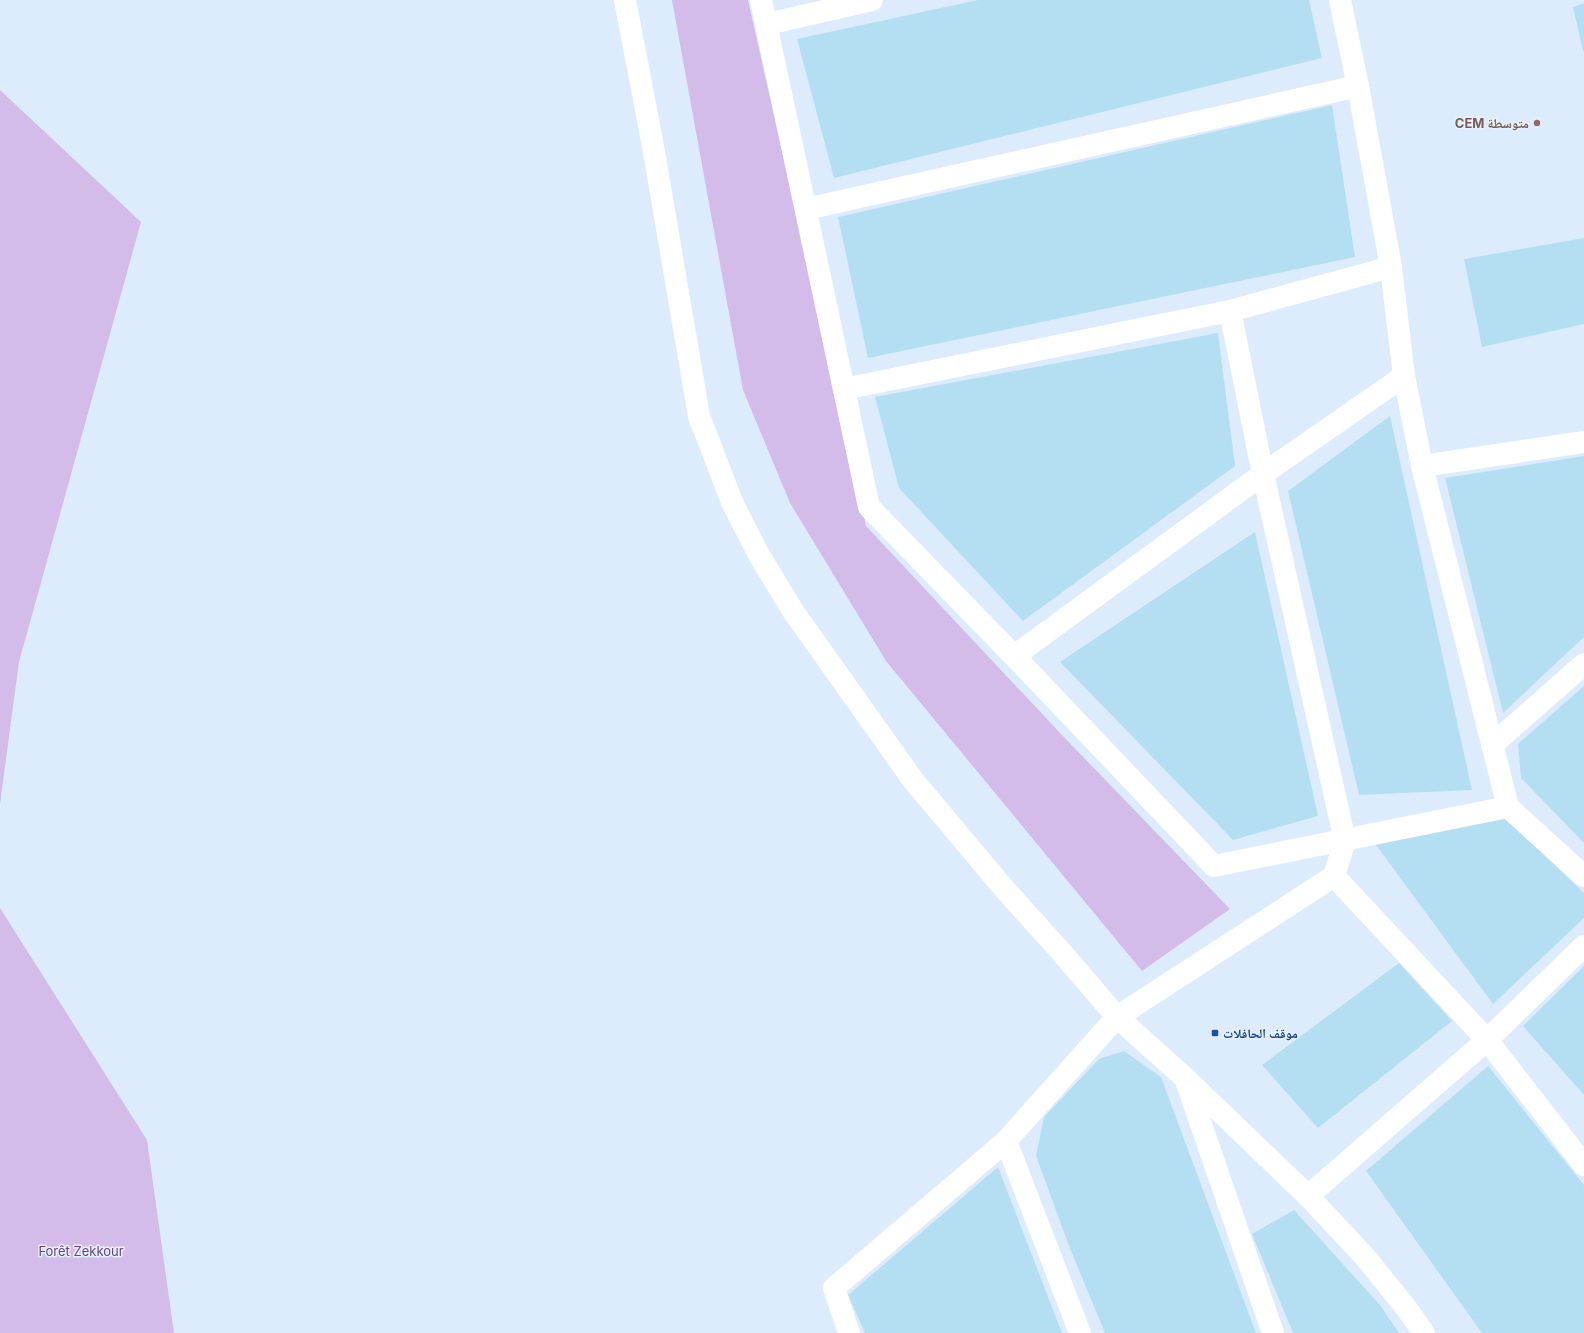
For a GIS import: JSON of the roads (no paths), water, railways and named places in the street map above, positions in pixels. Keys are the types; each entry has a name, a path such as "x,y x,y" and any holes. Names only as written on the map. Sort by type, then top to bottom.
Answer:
{"street":[{"path":"625,0 653,146 699,416 732,502 758,555 793,611 913,780 1001,885 1063,954 1116,1017 1185,1078 1308,1196 1366,1258 1407,1309 1424,1333"},
{"path":"761,0 869,508 1014,656 1214,866 1345,841 1508,807"},
{"path":"767,24 872,0"},
{"path":"1340,0 1358,86 1391,267 1404,376 1422,466 1508,807 1584,876"},
{"path":"806,209 1358,86"},
{"path":"844,389 1230,311 1391,267"},
{"path":"849,1333 834,1288 1006,1141 1116,1017 1334,876 1345,841 1263,474 1230,311"},
{"path":"1014,656 1263,474 1404,376"},
{"path":"1422,466 1584,442"},
{"path":"1492,745 1584,664"},
{"path":"1334,876 1487,1040 1584,1165"},
{"path":"1308,1196 1487,1040 1584,946"},
{"path":"1185,1078 1273,1333"},
{"path":"1006,1141 1080,1333"}],"place":[{"name":"CEM متوسطة","path":"1537,123"},
{"name":"موقف الحافلات","path":"1215,1033"}],"park label":[{"name":"Forêt Zekkour","path":"81,1251"}]}
